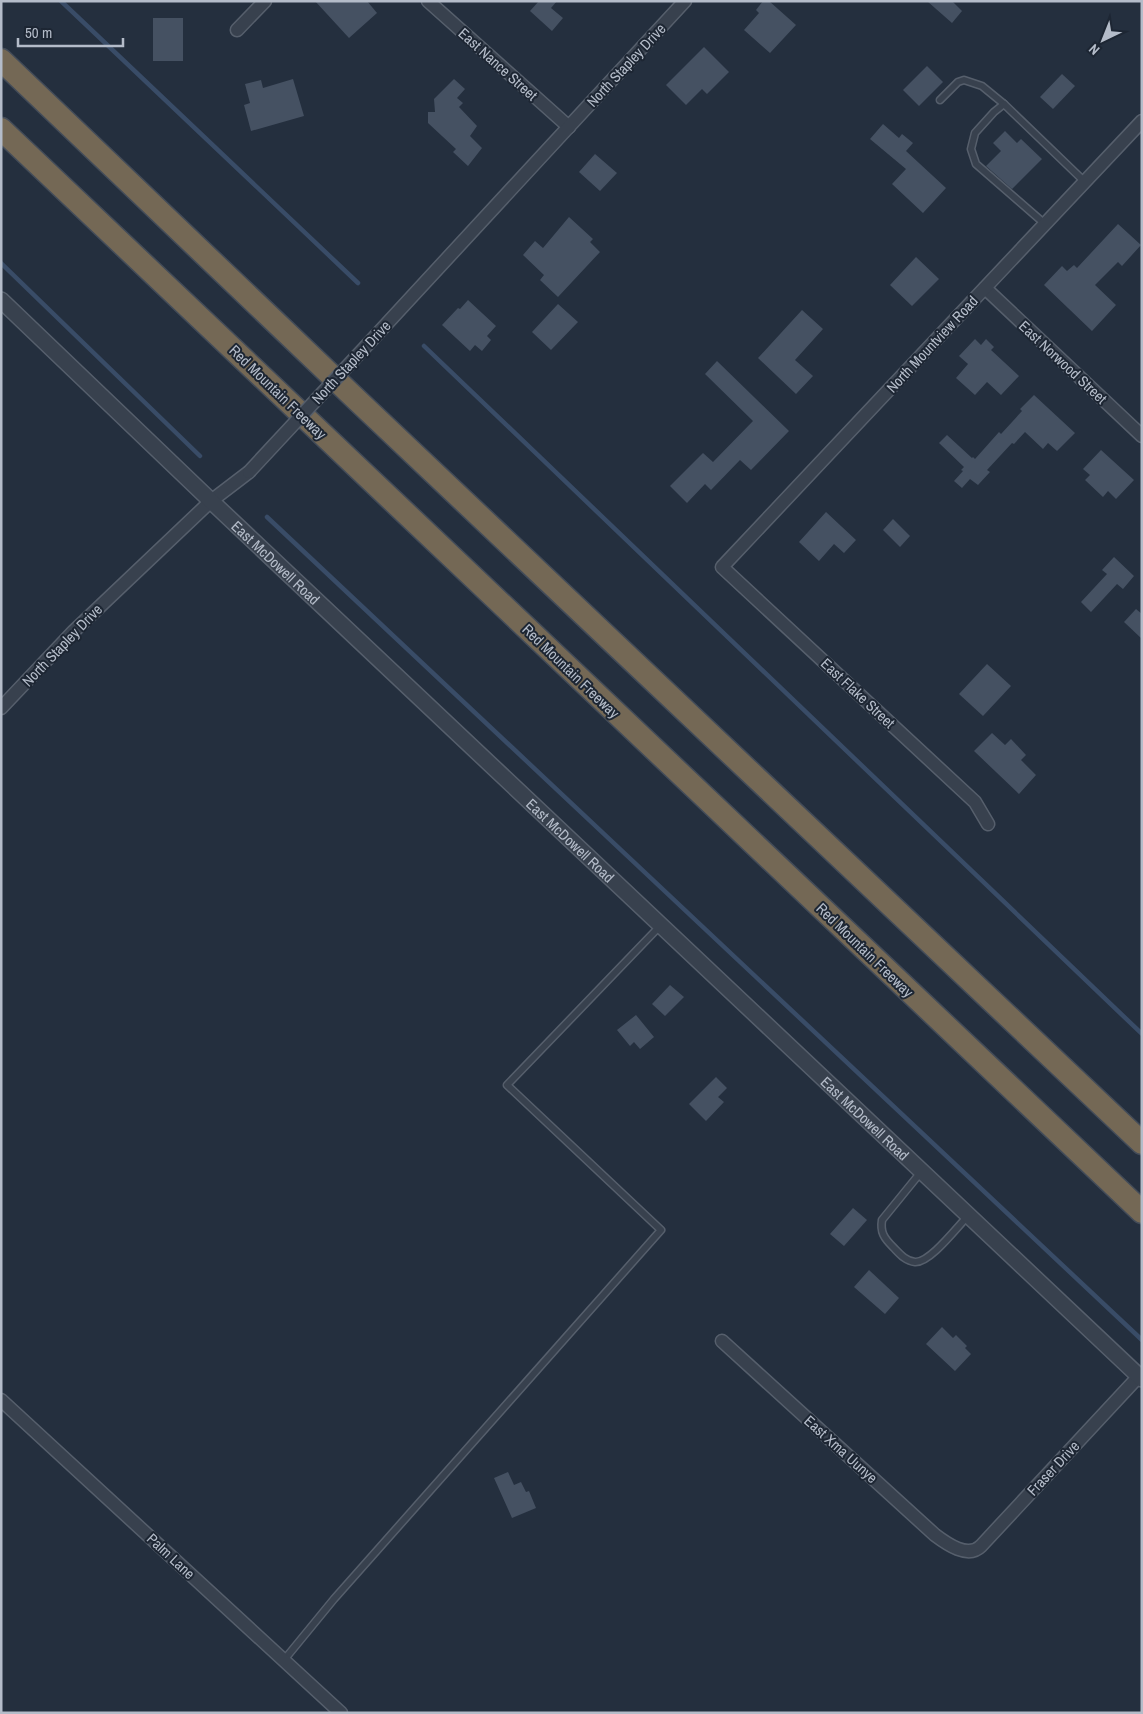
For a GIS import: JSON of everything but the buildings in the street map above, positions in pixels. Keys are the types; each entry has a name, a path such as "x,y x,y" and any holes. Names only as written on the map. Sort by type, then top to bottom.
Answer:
{"highway":[{"path":"1,60 1142,1143"},
{"name":"Red Mountain Freeway","path":"1,129 1142,1212"}],"street":[{"path":"236,30 265,1"},
{"name":"East Nance Street","path":"428,1 569,127"},
{"name":"North Stapley Drive","path":"1,708 74,631 211,501 249,472 685,1"},
{"name":"North Mountview Road","path":"722,567 1142,122"},
{"name":"East Norwood Street","path":"985,288 1142,436"},
{"name":"East McDowell Road","path":"1,300 211,501 1140,1377"},
{"name":"East Flake Street","path":"722,567 975,802 988,824"},
{"name":"East Xma Uunye","path":"722,1341 935,1535 953,1546 964,1550"},
{"name":"Fraser Drive","path":"964,1550 976,1551 1140,1377"},
{"name":"Palm Lane","path":"1,1400 341,1713"}],"lane":[{"path":"940,100 958,82 964,80 982,86 1004,104 1084,182"},
{"path":"1004,104 975,133 972,149 976,164 1045,224"},
{"path":"284,1660 334,1600 661,1230 508,1085 661,925"},
{"path":"922,1171 882,1220 880,1230 886,1240 904,1258 916,1262 927,1258 969,1215"}],"waterway":[{"path":"61,1 358,283"},
{"path":"1,263 200,456"},
{"path":"424,346 1142,1034"},
{"path":"267,517 1142,1340"}]}
